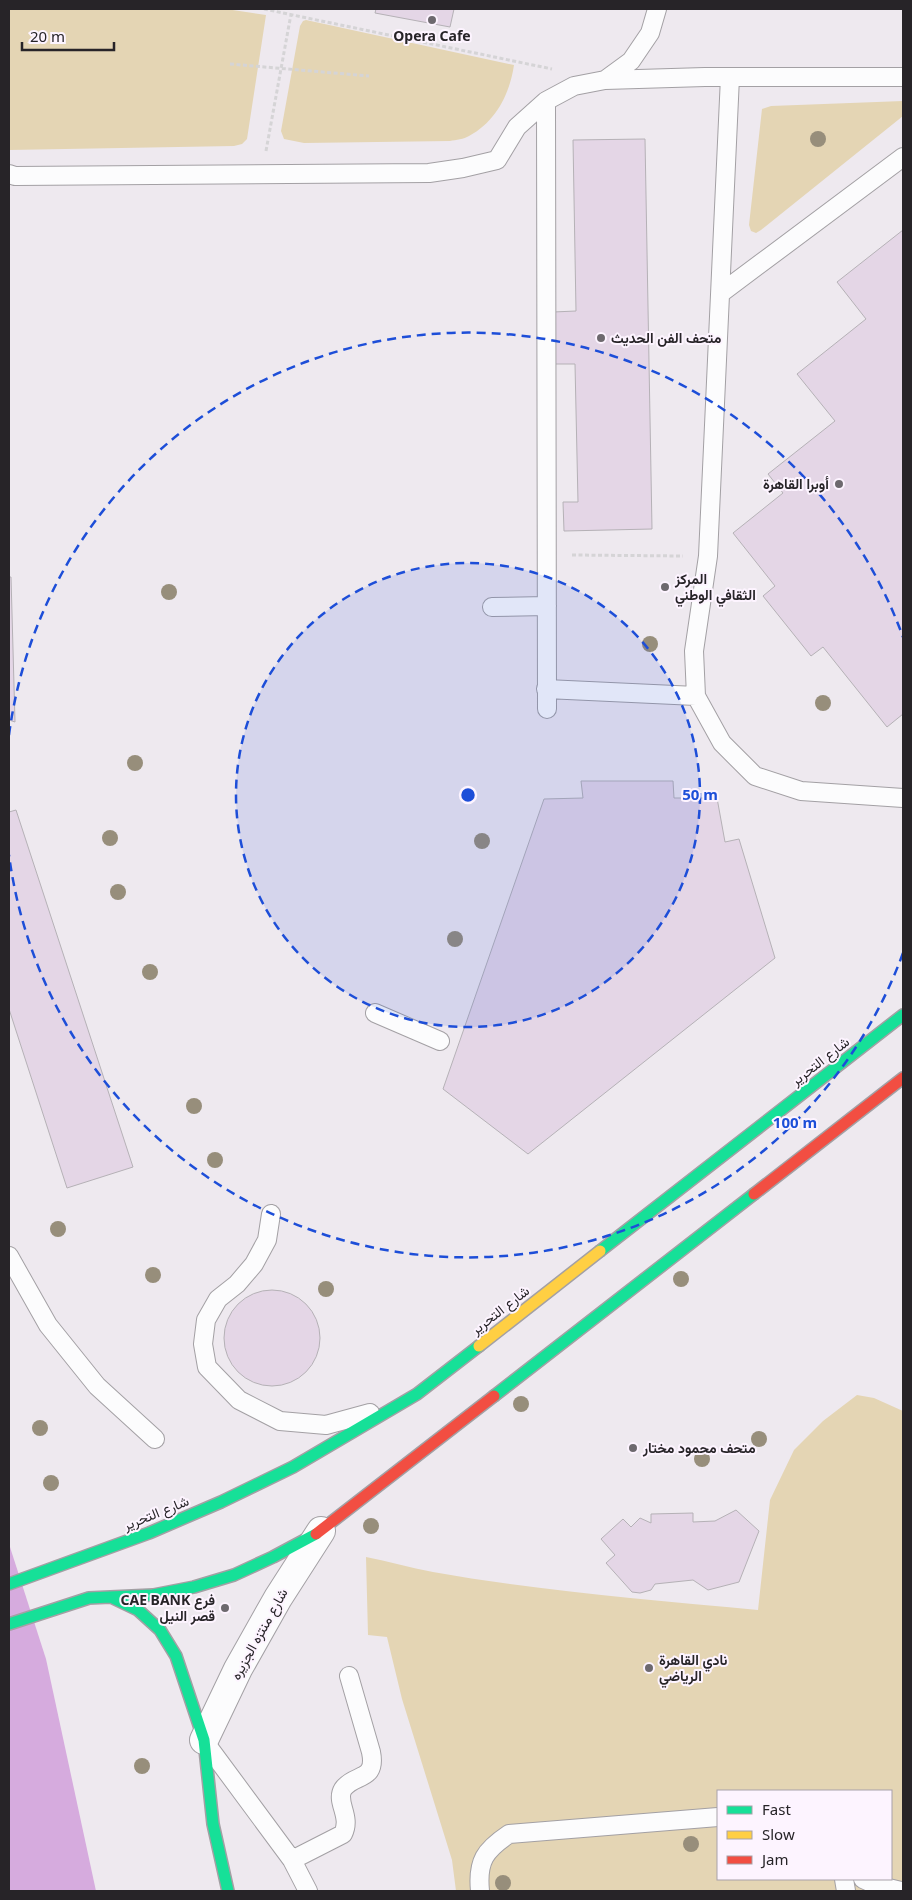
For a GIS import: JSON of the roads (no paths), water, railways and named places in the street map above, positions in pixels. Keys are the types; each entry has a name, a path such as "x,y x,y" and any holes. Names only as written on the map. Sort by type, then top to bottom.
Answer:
{"main road":[{"name":"شارع التحرير","path":"9,1584 149,1533 221,1502 301,1462 417,1394 903,1015"},
{"path":"9,1624 89,1598 153,1595 194,1587 234,1575 273,1557 321,1531 903,1078"},
{"path":"111,1597 138,1610 160,1630 176,1656 204,1740 213,1824 228,1891"}],"street":[{"name":"شارع منتزه الجزيره","path":"204,1740 247,1653 278,1598 321,1531"}],"lane":[{"path":"605,80 631,61 650,33 658,9"},
{"path":"730,77 708,556 694,652 696,696 722,743 755,776 801,791 903,798"},
{"path":"9,174 15,176 429,173 463,168 496,160 517,127 546,101 574,86 605,80 730,77 903,77"},
{"path":"546,101 546,709"},
{"path":"721,293 903,158"},
{"path":"492,607 546,606"},
{"path":"546,689 696,696"},
{"path":"375,1013 440,1041"},
{"path":"272,1214 267,1240 254,1264 236,1284 218,1299 206,1320 203,1344 207,1367 239,1400 280,1421 326,1425 370,1413 417,1394"},
{"path":"9,1256 48,1325 97,1386 155,1439"},
{"path":"292,1860 343,1834 346,1826 346,1816 341,1797 343,1790 348,1784 365,1776 370,1770 372,1761 349,1676"},
{"path":"204,1740 292,1860 308,1891"},
{"path":"480,1891 479,1881 482,1861 492,1845 509,1834 717,1818"},
{"path":"865,1880 876,1885 901,1891"}],"place":[{"name":"Opera Cafe","path":"432,20"},
{"name":"متحف الفن الحديث","path":"601,338"},
{"name":"أوبرا القاهرة","path":"839,484"},
{"name":"المركز الثقافي الوطني","path":"665,587"},
{"name":"متحف محمود مختار","path":"633,1448"},
{"name":"CAE BANK فرع قصر النيل","path":"225,1608"},
{"name":"نادي القاهرة الرياضي","path":"649,1668"}]}
